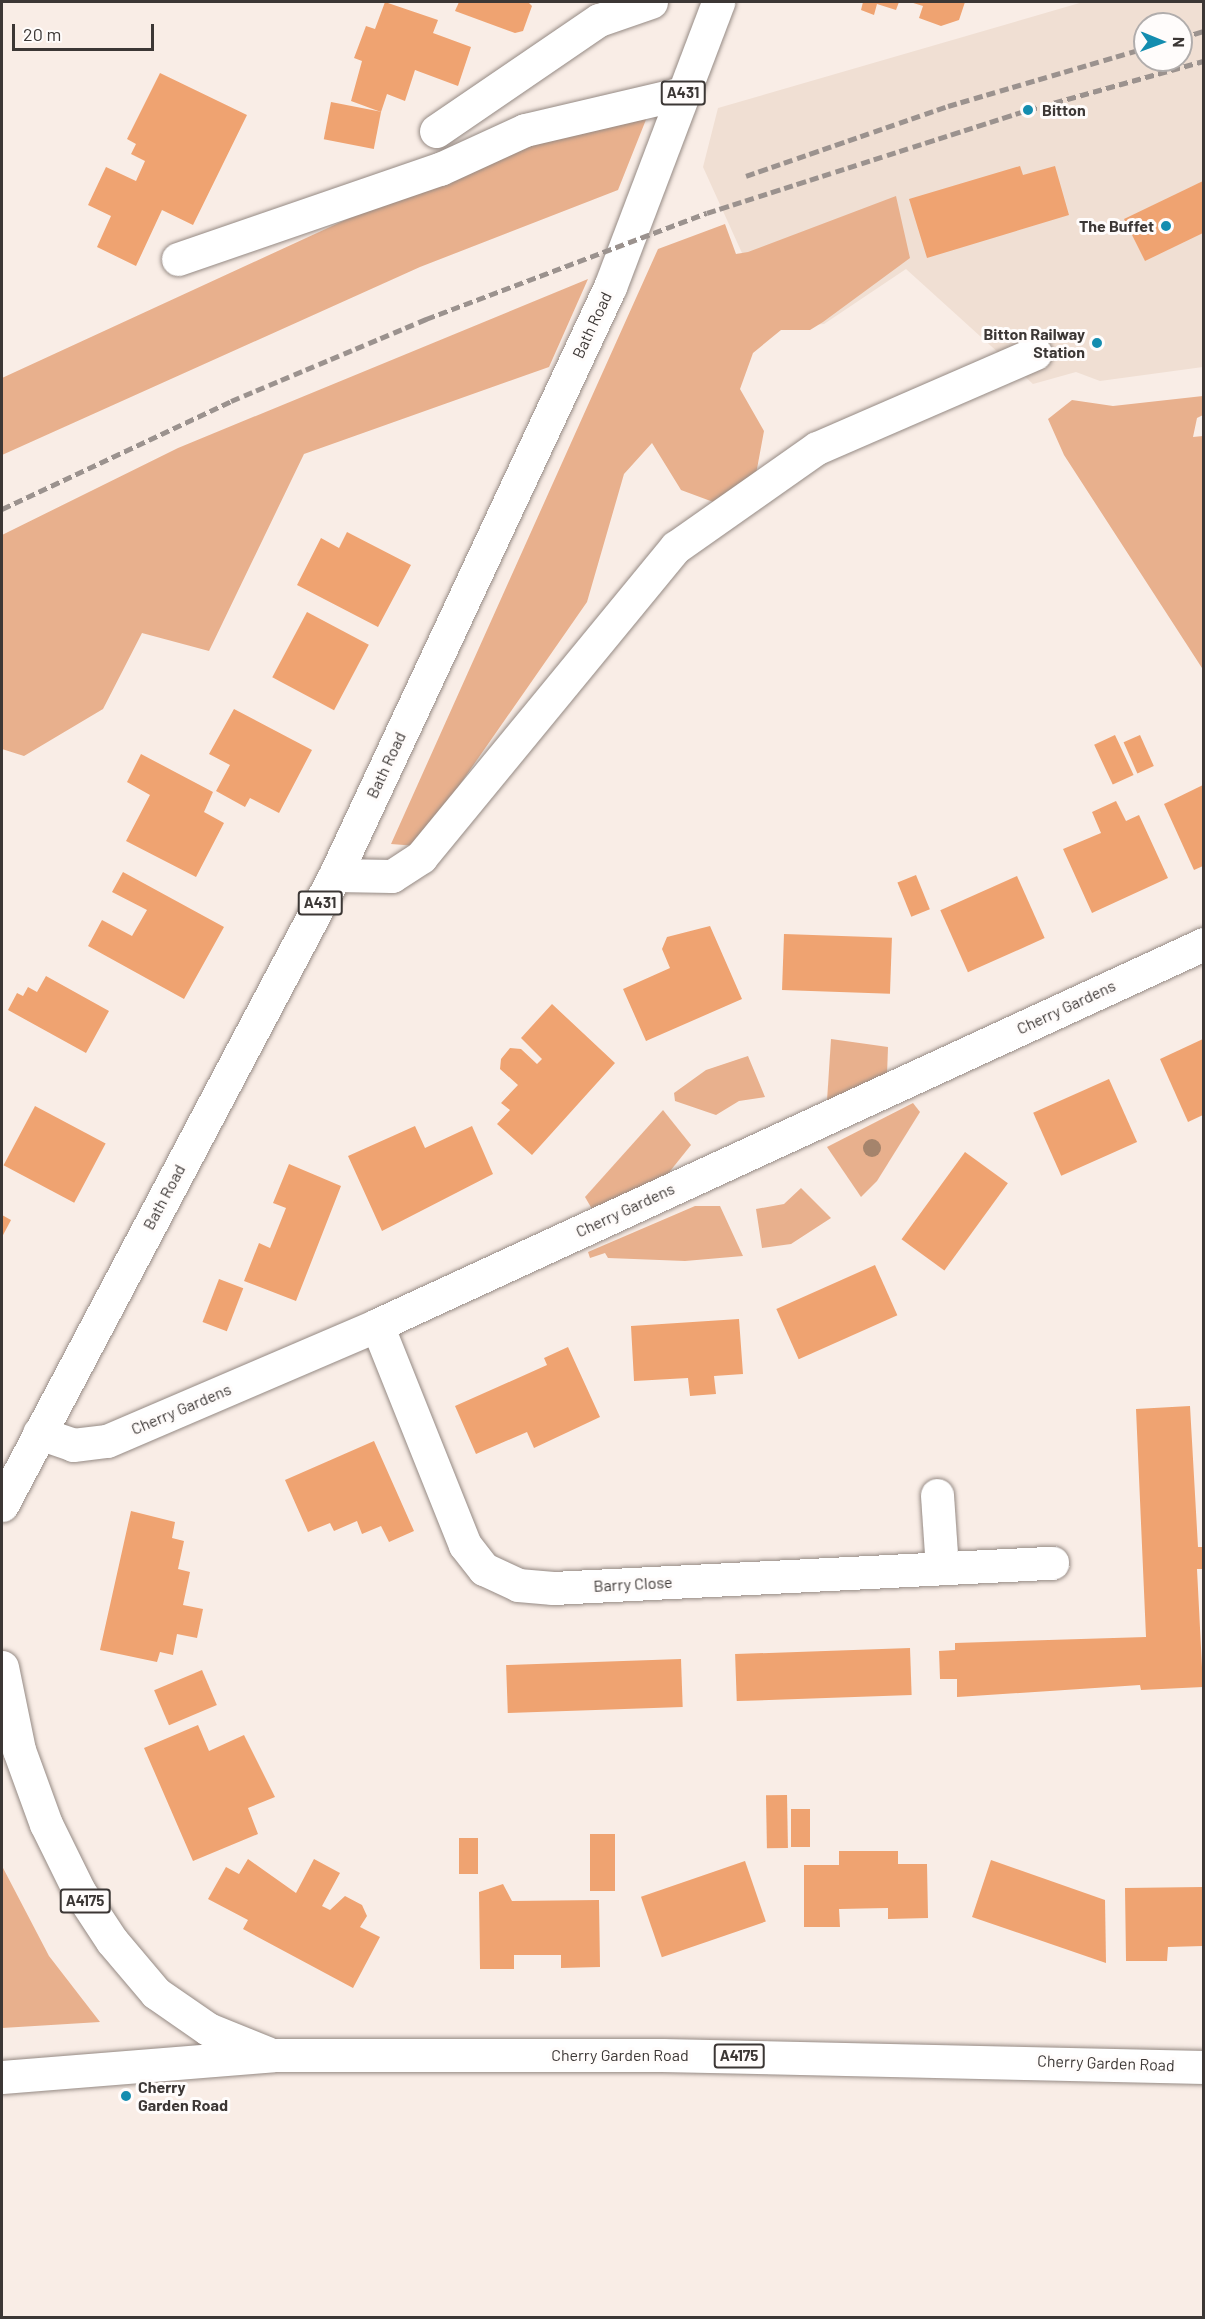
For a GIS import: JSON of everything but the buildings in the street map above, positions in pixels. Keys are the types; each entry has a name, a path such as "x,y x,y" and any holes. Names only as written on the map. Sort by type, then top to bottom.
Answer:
{"main road":[{"path":"436,131 599,20 651,2"},
{"name":"Bath Road","path":"2,1505 335,875 610,287 718,2"},
{"path":"178,259 440,169 525,130 683,93"},
{"path":"335,875 392,876 421,858 676,547 817,448 1035,353"},
{"name":"Cherry Gardens","path":"39,1433 73,1445 107,1441 377,1325 1203,944"},
{"name":"Barry Close","path":"377,1325 465,1545 484,1569 518,1585 553,1588 1052,1563"},
{"path":"937,1495 942,1569"},
{"name":"A4175","path":"2,1666 19,1750 46,1824 79,1891 112,1941 156,1993 208,2029 273,2055"},
{"name":"Cherry Garden Road","path":"2,2077 273,2055 662,2055 1203,2067"}],"shaded area":[{"path":"1083,2 1203,2 1203,367 1100,381 1076,372 1033,384 906,269 824,324 776,328 703,167 718,108"},
{"path":"653,102 618,190 420,267 2,455 2,378 482,157"},
{"path":"896,196 910,258 810,330 781,330 753,353 740,389 764,431 754,485 716,503 681,490 652,443 624,474 587,602 417,846 391,844 658,249 725,224 736,254 748,252"},
{"path":"588,279 549,367 304,454 209,651 142,633 103,709 24,756 2,749 2,535 178,448"},
{"path":"1203,396 1203,415 1197,418 1193,437 1203,436 1202,668 1064,455 1048,419 1072,400 1113,406"},
{"path":"831,1039 888,1047 887,1075 827,1101"},
{"path":"748,1056 765,1097 739,1101 716,1115 675,1101 674,1093 706,1070"},
{"path":"913,1103 920,1112 877,1181 861,1197 827,1147"},
{"path":"663,1110 691,1145 667,1175 592,1209 585,1197"},
{"path":"801,1188 831,1218 791,1244 762,1248 756,1209 784,1204"},
{"path":"695,1206 720,1206 743,1256 685,1261 608,1258 605,1253 590,1258 588,1252"},
{"path":"2,1866 49,1956 100,2022 2,2028"}],"railway":[{"path":"1193,34 1204,31"},
{"path":"746,176 948,106 1133,52"},
{"path":"2,509 231,401 426,319 707,213 1028,110 1204,61"}],"place":[{"name":"Bitton","path":"1028,110"},
{"name":"The Buffet","path":"1166,226"},
{"name":"Bitton Railway Station","path":"1097,343"},
{"name":"Cherry Garden Road","path":"126,2096"}]}
